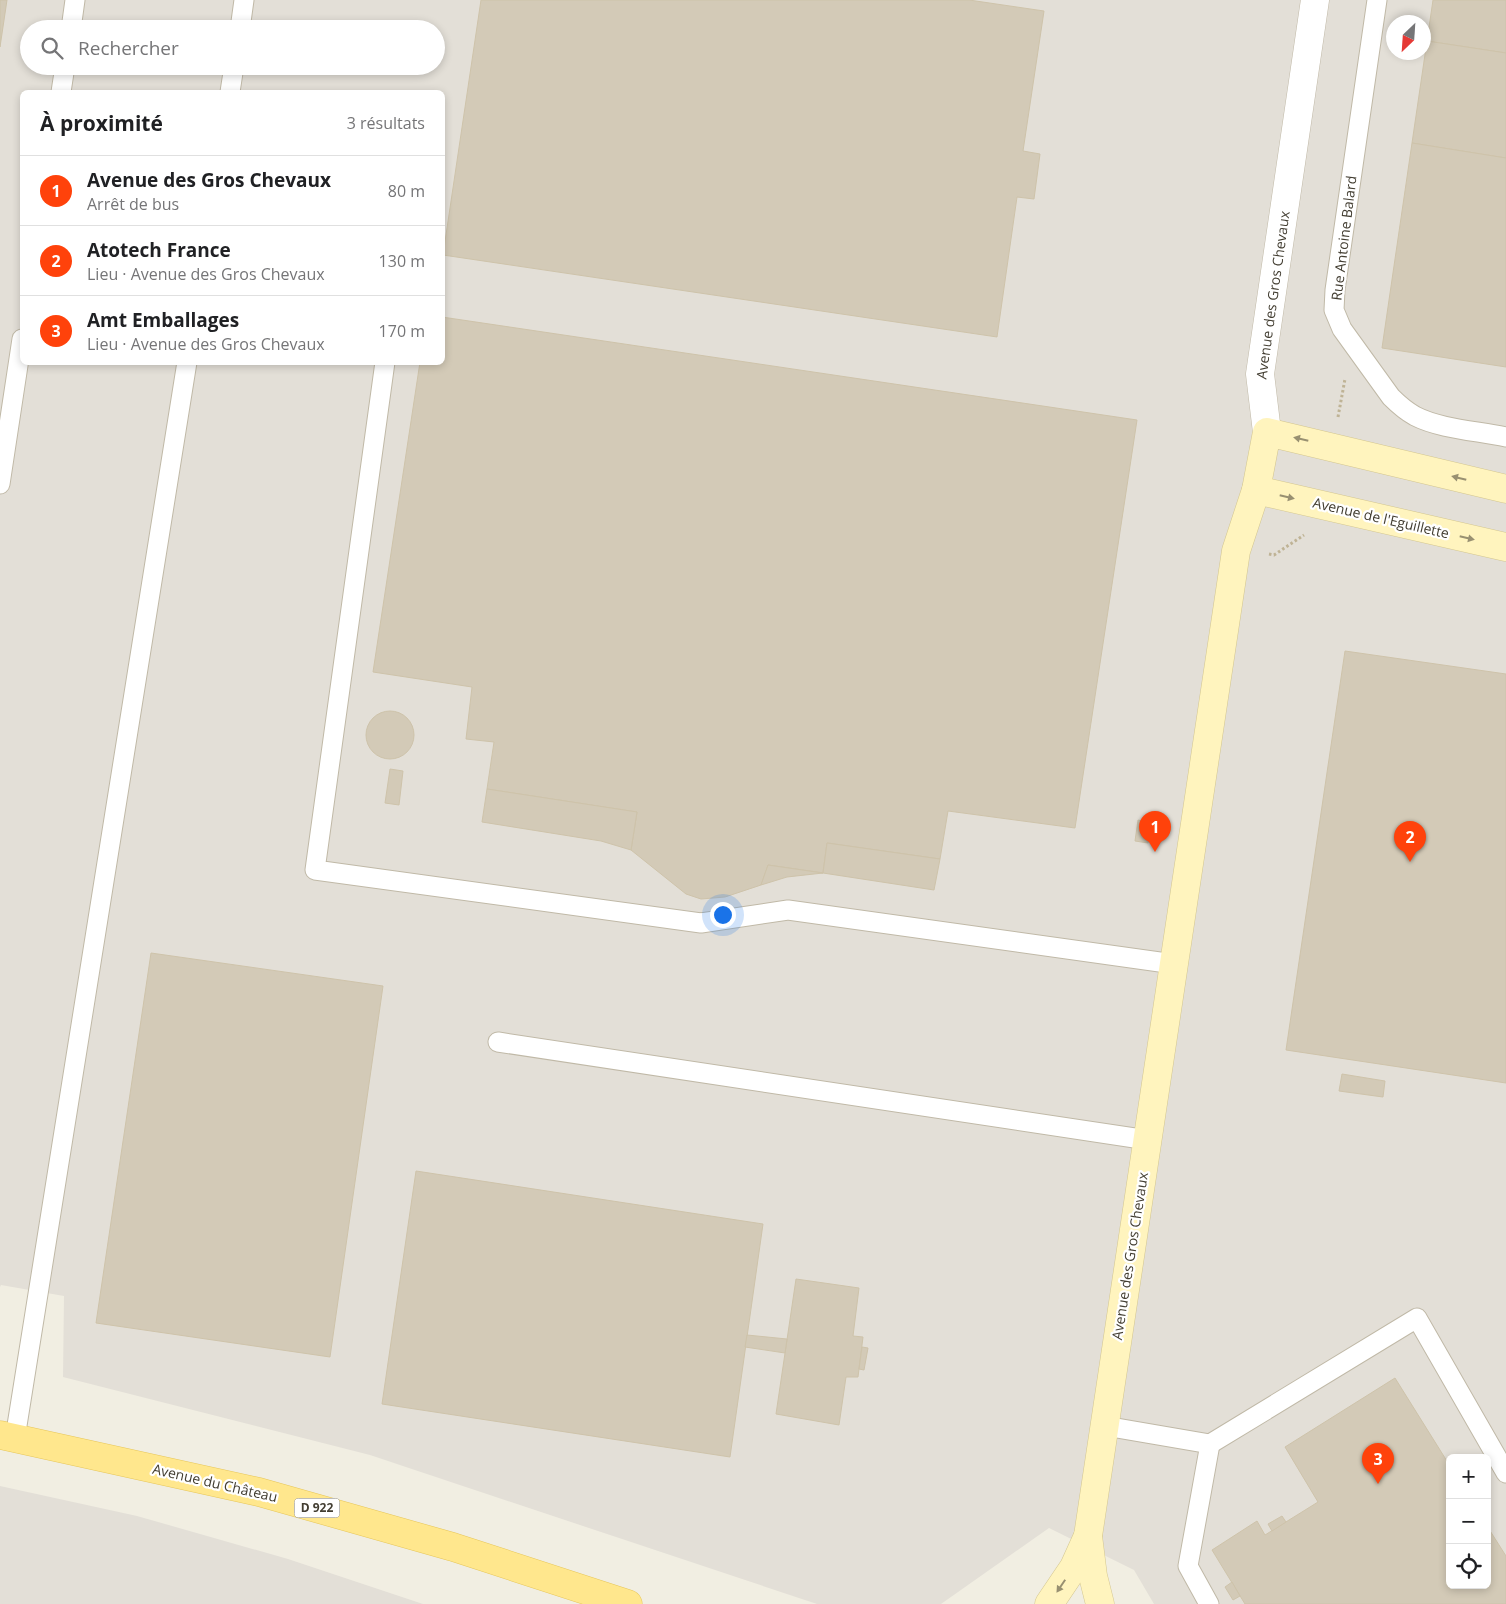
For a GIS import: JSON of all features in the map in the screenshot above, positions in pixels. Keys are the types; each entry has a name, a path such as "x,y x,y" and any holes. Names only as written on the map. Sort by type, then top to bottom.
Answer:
{"main road":[{"name":"Avenue du Château","path":"8,1437 258,1492 453,1547 628,1604"}],"street":[{"name":"Avenue des Gros Chevaux","path":"1049,1604 1074,1567 1088,1536 1236,551 1256,490 1266,432 1260,374 1315,0"},
{"path":"1266,432 1506,489"},
{"name":"Avenue de l'Eguillette","path":"1256,490 1506,547"},
{"name":"Avenue des Gros Chevaux","path":"1088,1536 1093,1576 1100,1604"}],"lane":[{"path":"72,20 75,0"},
{"path":"241,20 244,0"},
{"name":"Rue Antoine Balard","path":"1377,0 1335,290 1334,310 1342,329 1391,397 1400,405 1415,416 1433,422 1506,437"},
{"path":"61,90 64,75"},
{"path":"230,90 233,75"},
{"path":"0,484 20,352"},
{"path":"8,1437 187,365"},
{"path":"385,365 315,870 701,923 788,910 1174,964"},
{"path":"498,1042 1148,1140"},
{"path":"1105,1426 1210,1444 1417,1318 1506,1473"},
{"path":"1208,1604 1188,1566 1210,1444"}],"path":[{"path":"1274,555 1311,530"}],"shaded area":[{"path":"0,0 1506,0 1506,1604 1154,1604 1134,1570 1049,1528 941,1604 817,1604 370,1455 63,1377 64,1296 1,1285 0,1287"},
{"path":"0,1486 137,1516 288,1559 423,1604 0,1604"}],"building":[{"path":"0,0 7,0 0,47"},
{"path":"481,0 969,0 1044,11 1023,151 1040,154 1034,199 1017,197 997,337 445,255 445,242"},
{"path":"1433,0 1506,0 1506,53 1431,42"},
{"path":"1431,42 1506,53 1506,158 1412,143 1424,60 1431,60"},
{"path":"1412,143 1506,158 1506,367 1382,348"},
{"path":"445,317 1137,420 1075,828 948,811 940,859 827,843 823,873 768,865 761,885 725,897 701,899 686,894 631,850 637,812 487,789 494,742 466,739 472,687 373,672 420,365 445,365"},
{"path":"1345,651 1506,674 1506,1083 1286,1050"},
{"path":"390,711 399,713 407,718 412,726 414,735 412,744 407,752 399,757 390,759 381,757 373,752 368,744 366,735 368,726 373,718 381,713"},
{"path":"390,769 403,771 399,805 385,803"},
{"path":"487,789 637,812 631,850 601,841 482,822"},
{"path":"1138,820 1151,823 1148,843 1135,841"},
{"path":"827,843 940,859 934,890 823,873"},
{"path":"768,865 823,873 787,877 761,885"},
{"path":"151,953 383,986 330,1357 96,1323"},
{"path":"1342,1074 1385,1081 1383,1097 1339,1091"},
{"path":"416,1171 763,1224 730,1457 382,1404"},
{"path":"796,1279 859,1288 853,1336 863,1337 858,1377 846,1377 839,1425 776,1414"},
{"path":"747,1335 787,1339 785,1353 745,1347"},
{"path":"862,1347 868,1348 864,1370 859,1369"},
{"path":"1395,1378 1446,1460 1446,1589 1491,1589 1491,1532 1506,1556 1506,1604 1245,1604 1212,1550 1257,1521 1265,1535 1318,1502 1285,1447"},
{"path":"1282,1516 1286,1522 1272,1531 1268,1524"},
{"path":"1232,1582 1240,1596 1233,1600 1225,1587"}],"place":[{"name":"Avenue des Gros Chevaux","path":"1155,852"},
{"name":"Atotech France","path":"1410,862"},
{"name":"Amt Emballages","path":"1378,1484"}]}
